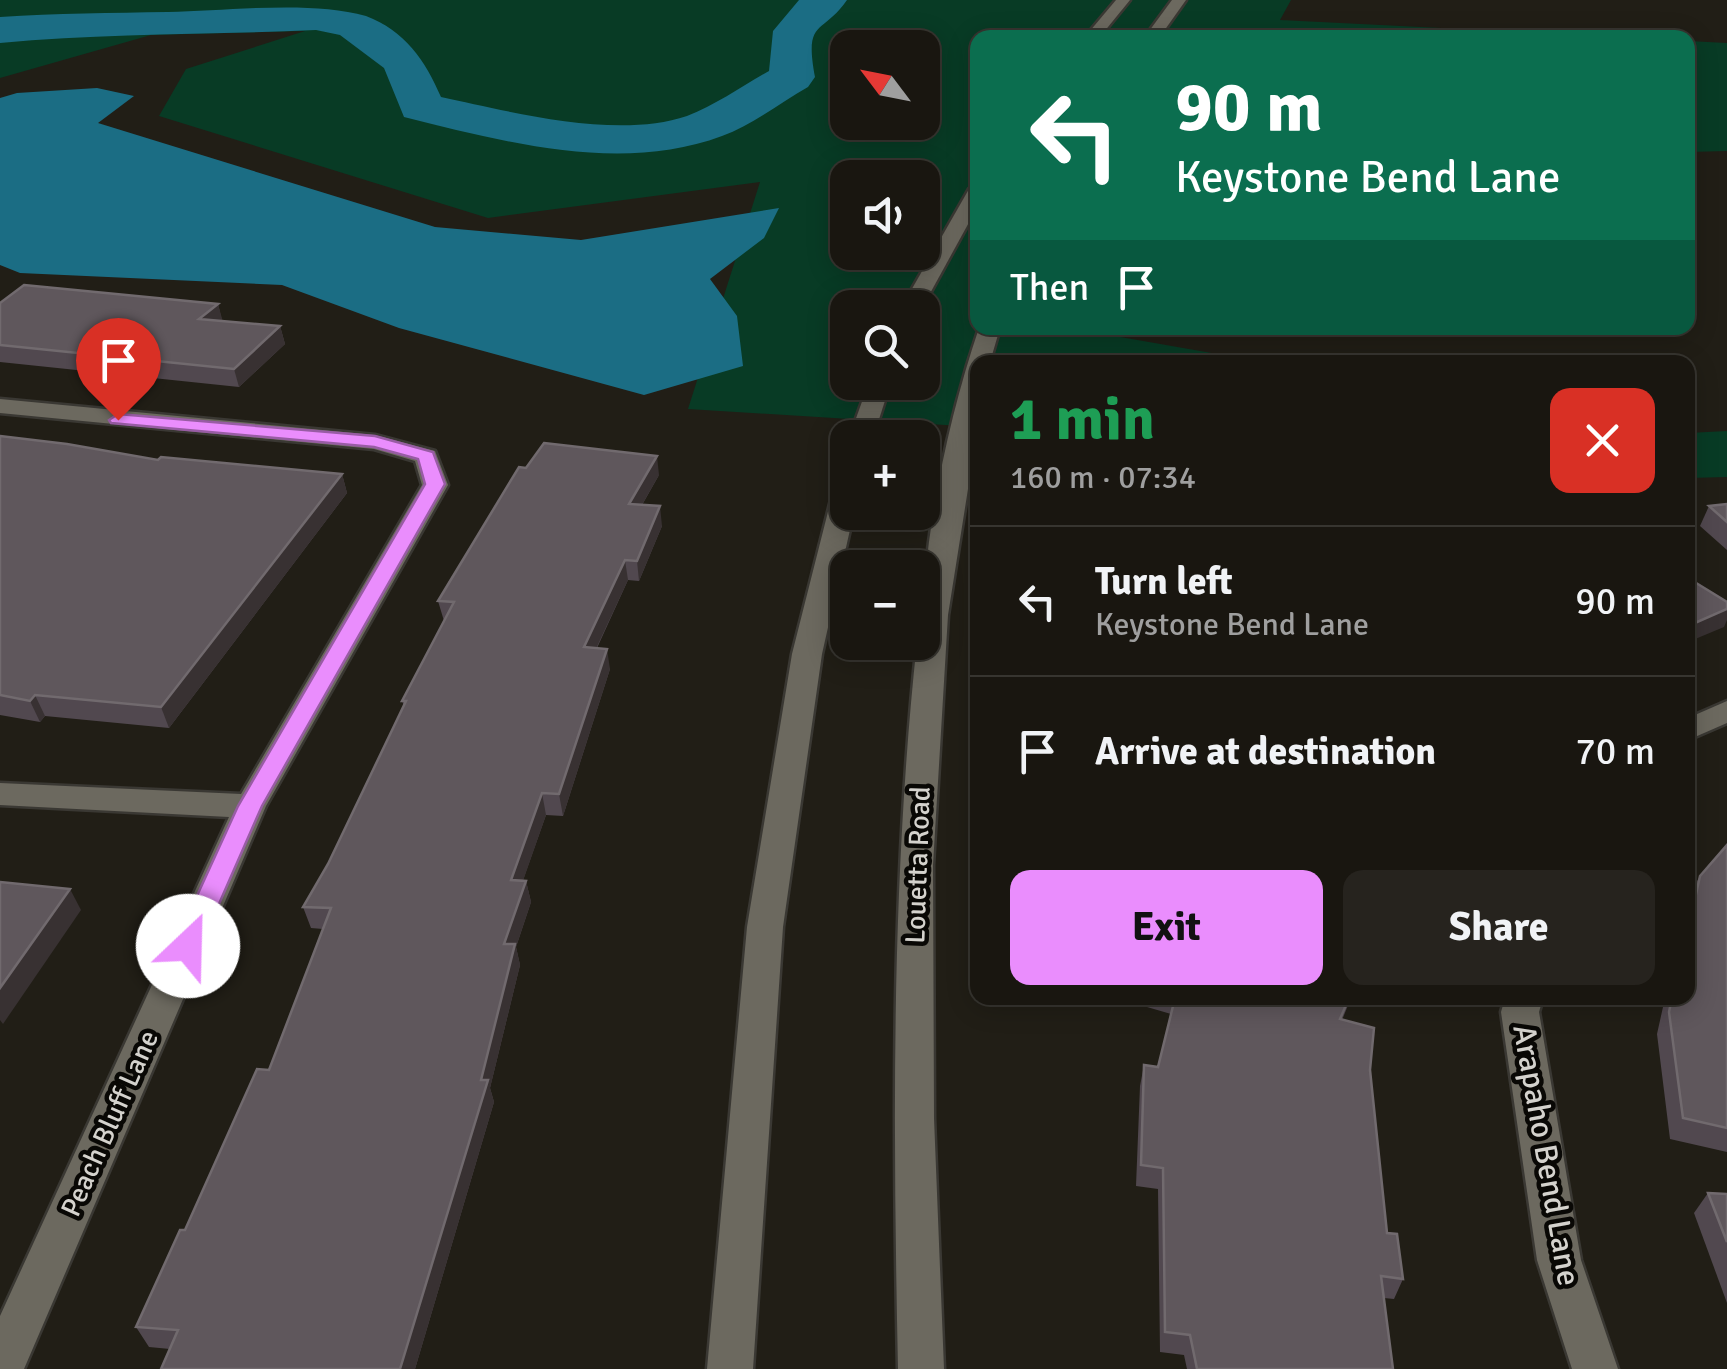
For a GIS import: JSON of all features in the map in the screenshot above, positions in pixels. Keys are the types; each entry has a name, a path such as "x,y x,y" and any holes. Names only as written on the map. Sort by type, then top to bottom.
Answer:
{"main road":[{"path":"1099,30 1123,0"},
{"path":"1157,30 1179,0"},
{"path":"922,290 970,204"},
{"name":"Louetta Road","path":"921,1369 912,932 927,657 954,462 970,397"},
{"name":"Peach Bluff Lane","path":"0,406 375,442 426,456 435,484 250,806 0,1369"},
{"path":"730,1369 765,927 807,654 837,530"},
{"path":"1695,727 1727,712"},
{"path":"0,794 250,806"},
{"name":"Arapaho Bend Lane","path":"1522,1005 1559,1260 1595,1369"}],"green space":[{"path":"0,0 1291,0 1280,20 1479,30 970,30 970,335 1109,335 1223,355 970,355 970,427 940,425 940,420 865,420 688,409 760,182 488,218 159,116 186,69 305,31 151,35 0,78"},
{"path":"1695,41 1727,43 1727,151 1695,152"},
{"path":"1727,431 1727,477 1695,478 1695,433"}],"water":[{"path":"97,88 134,96 98,123 435,227 581,240 779,208 764,238 710,279 737,316 743,366 644,395 399,328 282,285 20,273 0,265 0,98 17,93"}],"building":[{"path":"24,285 218,304 199,319 280,326 234,369 0,345 0,303"},
{"path":"0,436 158,460 161,457 342,474 161,707 35,695 30,701 0,695"},
{"path":"544,443 657,456 629,504 660,506 637,561 625,560 584,647 607,649 559,794 542,793 511,880 526,881 504,944 515,944 481,1080 488,1080 400,1369 161,1369 178,1330 136,1327 180,1230 185,1230 257,1069 269,1070 331,908 303,907 328,864 406,701 402,701 454,602 438,601 519,467 526,468"},
{"path":"1727,504 1727,522 1709,506"},
{"path":"1695,582 1727,602 1727,609 1695,623"},
{"path":"1727,845 1727,1128 1683,1118 1669,1012 1670,1005 1695,1005 1695,899 1700,876"},
{"path":"0,882 70,889 0,988"},
{"path":"1173,1005 1346,1005 1340,1019 1374,1028 1370,1070 1387,1233 1397,1234 1403,1279 1381,1276 1393,1369 1197,1369 1190,1335 1165,1332 1163,1168 1141,1165 1144,1065 1158,1067"},
{"path":"1708,1193 1727,1194 1727,1242"}],"waterway":[{"path":"0,30 70,24 168,25 316,18 353,25 404,62 421,107 564,134 639,138 673,135 704,126 792,77 790,52 794,31 806,15 827,0"}],"route":[{"path":"118,420 375,442 426,456 435,484 250,806 188,946"}]}
